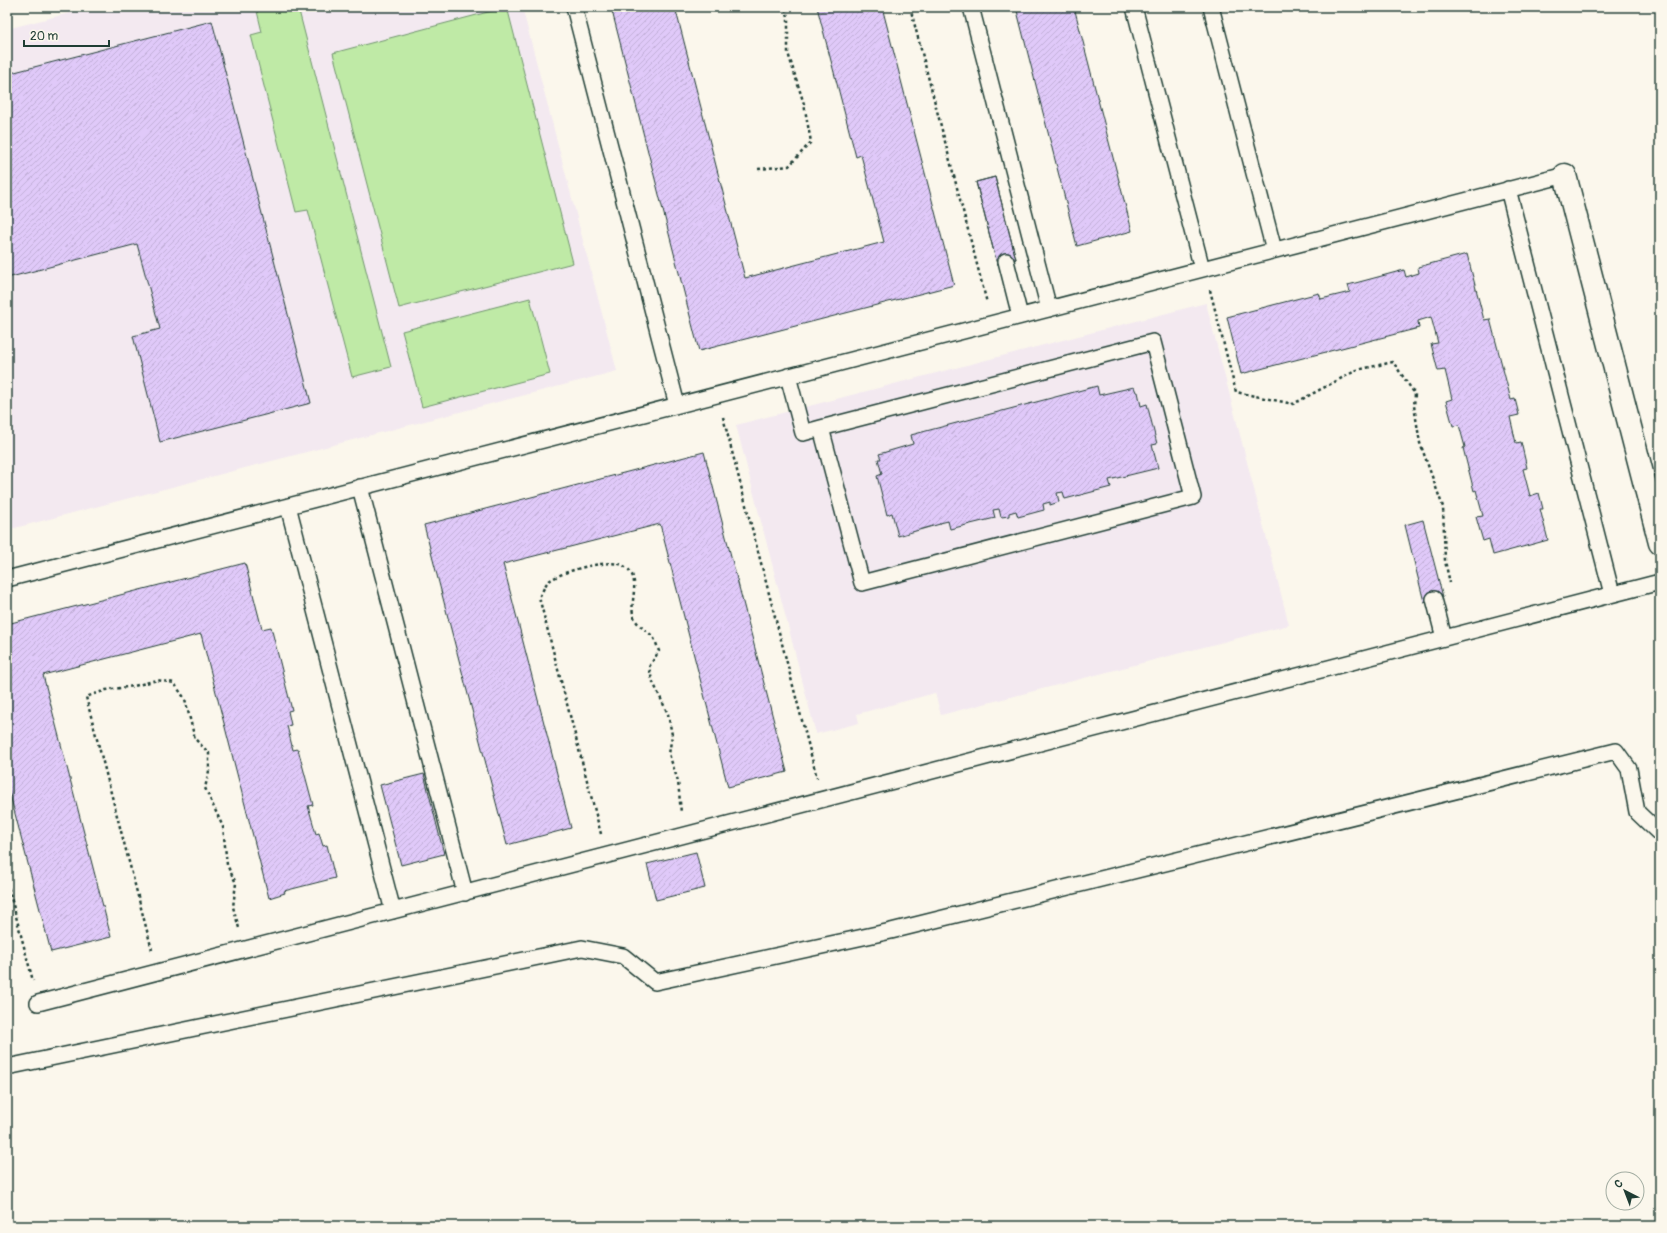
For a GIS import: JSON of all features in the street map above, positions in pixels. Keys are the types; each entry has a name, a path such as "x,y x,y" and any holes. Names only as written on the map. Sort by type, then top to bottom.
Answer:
{"street":[{"path":"1565,175 1660,543"}],"lane":[{"path":"574,7 677,405"},
{"path":"971,7 1049,309"},
{"path":"1134,7 1203,268"},
{"path":"1211,7 1274,250"},
{"path":"7,579 1565,175"},
{"path":"1508,189 1612,594"},
{"path":"1006,261 1020,316"},
{"path":"788,376 803,433 821,428 1153,342 1193,497 862,583 821,428"},
{"path":"360,488 465,893"},
{"path":"288,506 393,911"},
{"path":"38,1003 1660,582"},
{"path":"1434,599 1444,638"},
{"path":"7,1067 582,948 623,956 654,982 891,931 1616,751 1629,769 1637,812 1658,832 1660,831"}],"path":[{"path":"758,169 789,166 811,142 804,104 788,53 788,17 785,7"},
{"path":"910,7 992,323"},
{"path":"1203,268 1236,392 1293,404 1358,370 1393,362 1415,394 1414,406 1420,443 1443,508 1445,561 1452,588"},
{"path":"718,395 822,800"},
{"path":"606,856 539,597 547,583 562,573 611,562 624,566 633,576 635,592 633,614 639,625 653,638 659,651 649,667 652,680 668,714 672,735 669,754 678,781 684,836"},
{"path":"157,972 86,697 106,690 134,686 157,680 174,683 186,699 195,739 209,754 209,771 205,788 223,827 227,865 236,883 233,907 246,949"},
{"path":"7,882 38,1003"}],"shaded area":[{"path":"93,7 522,7 617,371 7,530 7,29"},
{"path":"1206,303 1289,625 941,715 935,693 857,714 859,723 816,734 736,425"}],"green space":[{"path":"256,7 298,7 391,367 352,377 308,210 296,212 251,35 262,32"},
{"path":"507,7 573,263 399,308 333,53"},
{"path":"530,298 550,374 422,407 402,331"}],"building":[{"path":"611,7 675,7 745,278 884,242 861,155 856,157 817,7 882,7 954,285 699,351"},
{"path":"1016,7 1074,7 1132,231 1077,246"},
{"path":"212,21 311,403 160,442 133,336 160,329 137,244 7,278 7,74"},
{"path":"995,177 1016,259 997,264 976,182"},
{"path":"995,177 1016,259 997,264 976,182"},
{"path":"1467,254 1484,320 1490,319 1511,400 1515,399 1519,415 1510,417 1516,443 1521,442 1527,468 1523,469 1530,496 1539,493 1543,509 1540,509 1548,540 1493,555 1489,539 1483,541 1476,517 1483,516 1476,490 1474,491 1459,425 1453,426 1446,401 1452,399 1445,370 1438,371 1431,344 1438,343 1431,317 1418,321 1419,328 1241,374 1227,317 1319,293 1321,299 1350,292 1348,285 1404,270 1406,277 1419,273 1418,267"},
{"path":"1097,386 1099,395 1134,387 1136,392 1138,392 1141,406 1147,404 1157,444 1152,445 1158,468 1109,480 1111,487 1065,499 1063,492 1057,493 1059,502 1050,505 1050,502 1043,504 1044,510 1018,517 1016,511 1009,513 1009,516 1001,517 999,509 993,510 995,518 950,529 948,521 898,536 892,513 887,515 877,476 882,474 878,459 881,459 879,454 913,444 911,435"},
{"path":"704,452 787,772 728,787 660,524 503,564 571,828 507,845 424,525"},
{"path":"1423,520 1443,597 1424,602 1405,525"},
{"path":"245,563 262,629 271,627 292,710 288,711 291,725 287,726 293,750 298,749 313,805 308,806 316,834 319,833 323,846 327,845 335,878 284,891 285,893 269,898 201,634 43,675 111,937 51,952 7,783 7,624"},
{"path":"424,774 444,854 401,865 380,785"},
{"path":"696,852 705,888 656,900 647,864"}]}
